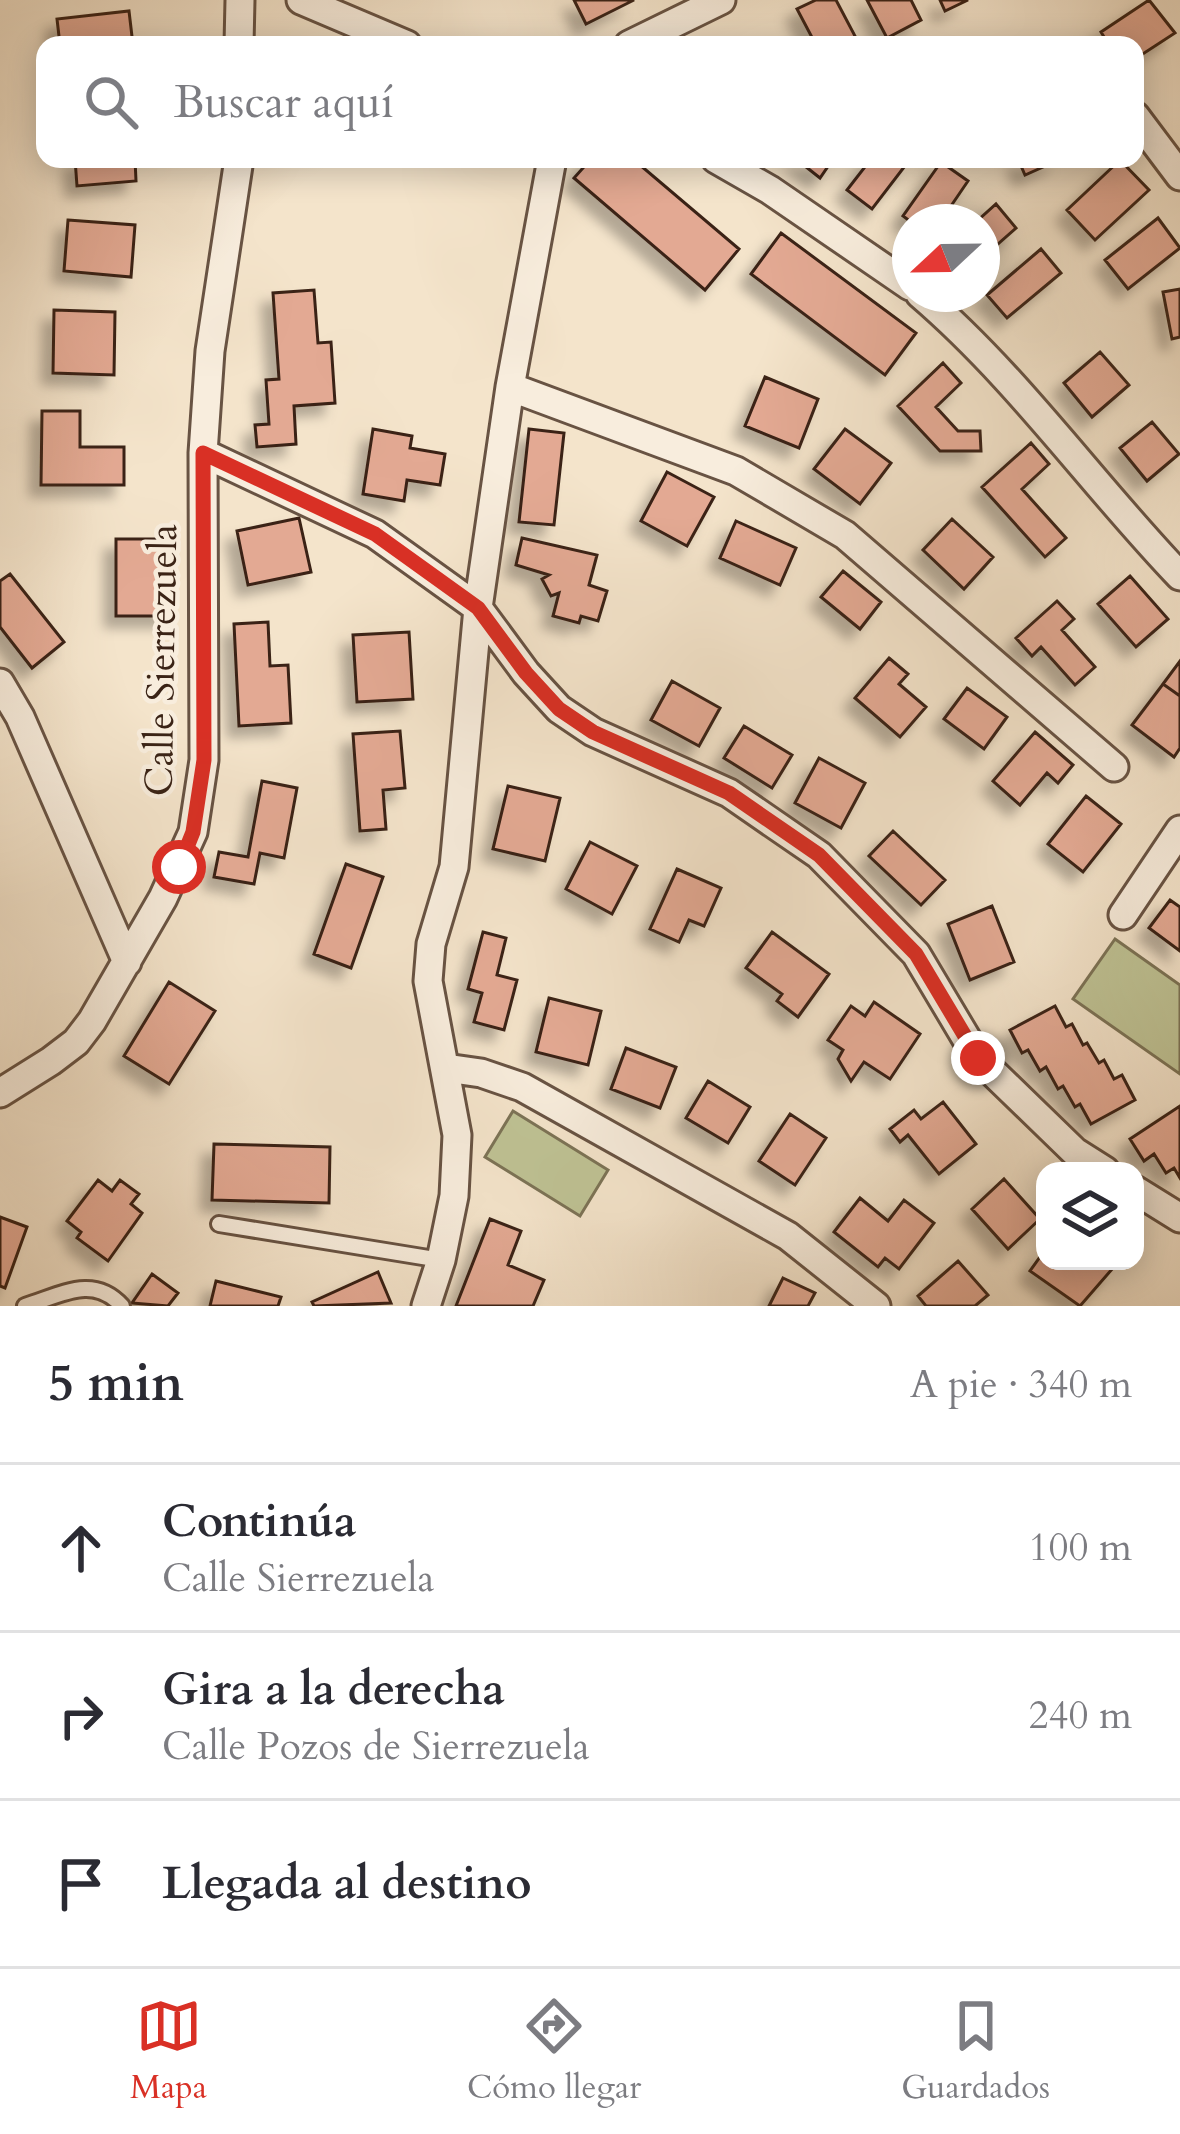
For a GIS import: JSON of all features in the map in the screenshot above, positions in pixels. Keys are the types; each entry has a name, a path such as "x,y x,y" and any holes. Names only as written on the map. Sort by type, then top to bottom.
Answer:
{"street":[{"path":"239,36 240,0"},
{"path":"301,0 385,36"},
{"path":"647,36 721,0"},
{"path":"1144,128 1180,176"},
{"name":"Calle Sierrezuela","path":"0,1093 76,1042 127,962 193,832 204,760 203,453 210,351 238,168"},
{"path":"426,1306 454,1196 457,1136 428,981 431,944 454,867 478,608 510,387 550,168"},
{"path":"732,168 892,274"},
{"path":"941,312 1017,388 1180,576"},
{"path":"510,387 736,471 845,535 1114,767"},
{"path":"203,453 375,534 478,608 559,709 593,732 729,793 819,855 916,954 978,1058 1091,1162"},
{"path":"0,683 20,717 127,962"},
{"path":"1123,915 1180,830"},
{"path":"446,1068 481,1072 522,1087 788,1236 876,1306"},
{"path":"1144,1196 1180,1218"}],"lane":[{"path":"218,1224 441,1260"},
{"path":"26,1306 86,1287 109,1291 122,1306"}],"green space":[{"path":"1115,939 1180,985 1180,1074 1073,999"},
{"path":"513,1111 608,1170 580,1216 485,1157"}],"building":[{"path":"574,0 634,0 586,24"},
{"path":"816,0 836,0 855,36 811,36 797,9"},
{"path":"867,0 911,0 921,20 886,36"},
{"path":"940,0 968,0 945,11"},
{"path":"1149,0 1175,33 1144,53 1144,36 1103,36 1101,32"},
{"path":"129,11 132,36 59,36 57,19"},
{"path":"76,168 135,168 136,181 77,186"},
{"path":"583,168 644,168 739,249 705,290 574,178"},
{"path":"807,168 827,168 820,178"},
{"path":"864,168 903,168 872,209 847,190"},
{"path":"937,168 950,168 968,181 952,204 911,204"},
{"path":"1112,168 1128,168 1149,190 1095,240 1067,210"},
{"path":"1000,209 1016,228 1000,242"},
{"path":"1158,218 1180,248 1128,289 1105,260"},
{"path":"68,220 135,225 131,277 64,271"},
{"path":"781,233 916,333 885,375 751,274"},
{"path":"1041,249 1061,273 1007,318 1000,310 1000,284"},
{"path":"1180,289 1180,337 1172,339 1163,292"},
{"path":"314,290 318,343 331,342 335,403 294,406 296,444 257,447 255,425 269,424 266,380 279,379 273,293"},
{"path":"54,310 115,312 114,375 53,373"},
{"path":"1100,352 1129,385 1092,417 1064,383"},
{"path":"943,363 961,383 936,407 958,431 980,431 981,451 940,451 898,406"},
{"path":"765,377 818,399 799,448 745,426"},
{"path":"42,411 80,411 80,447 124,447 124,485 41,485"},
{"path":"1152,422 1179,454 1147,481 1120,448"},
{"path":"373,429 412,436 410,448 445,454 440,485 407,480 404,501 363,494"},
{"path":"529,429 564,433 554,525 519,522"},
{"path":"845,429 891,463 860,504 814,469"},
{"path":"1031,443 1049,464 1022,489 1066,538 1045,557 982,487"},
{"path":"667,472 714,497 687,546 641,521"},
{"path":"299,518 311,572 248,585 237,531"},
{"path":"952,519 993,557 964,589 923,550"},
{"path":"736,521 796,548 780,585 720,558"},
{"path":"522,538 597,555 589,585 607,591 598,621 581,616 579,623 553,616 559,593 551,596 542,579 549,575 516,565"},
{"path":"116,539 172,539 172,616 116,616"},
{"path":"843,571 881,602 860,629 821,597"},
{"path":"10,574 64,642 32,668 0,627 0,581"},
{"path":"1130,576 1168,619 1136,647 1098,604"},
{"path":"1057,601 1074,619 1062,630 1095,667 1075,685 1041,647 1032,656 1016,638"},
{"path":"268,622 270,666 288,665 291,723 239,726 234,624"},
{"path":"409,632 413,699 357,702 353,635"},
{"path":"889,658 908,674 899,684 926,707 900,737 855,698"},
{"path":"1180,661 1180,696 1163,684"},
{"path":"672,681 720,708 699,746 651,720"},
{"path":"1163,684 1180,696 1180,748 1174,757 1132,725"},
{"path":"967,688 1007,717 984,749 944,719"},
{"path":"744,726 792,755 772,788 724,758"},
{"path":"400,731 405,788 383,790 386,829 360,831 353,734"},
{"path":"1035,732 1073,765 1058,783 1047,773 1020,805 993,781"},
{"path":"819,758 865,783 841,828 795,803"},
{"path":"262,781 297,788 284,858 260,853 254,884 214,877 219,852 248,857"},
{"path":"508,786 560,798 545,861 493,849"},
{"path":"1086,796 1121,824 1083,872 1048,844"},
{"path":"893,831 945,880 921,905 869,856"},
{"path":"590,842 637,866 612,914 566,889"},
{"path":"346,864 383,877 351,968 314,954"},
{"path":"677,869 721,888 704,926 689,920 679,942 650,929"},
{"path":"1170,900 1180,907 1180,951 1149,928"},
{"path":"992,906 1014,962 970,980 948,924"},
{"path":"483,932 506,938 497,975 517,980 504,1030 474,1022 482,993 468,989"},
{"path":"772,932 829,974 798,1017 777,1001 782,994 746,968"},
{"path":"169,982 215,1011 169,1084 124,1056"},
{"path":"549,998 601,1011 588,1065 536,1052"},
{"path":"874,1002 920,1034 890,1079 864,1062 851,1081 838,1059 843,1050 828,1040 851,1006 865,1016"},
{"path":"1055,1006 1066,1027 1072,1024 1083,1045 1087,1043 1099,1063 1104,1060 1114,1079 1122,1075 1135,1100 1091,1124 1080,1104 1075,1107 1063,1086 1058,1089 1046,1067 1040,1071 1028,1050 1022,1053 1010,1030"},
{"path":"626,1048 676,1067 660,1108 611,1089"},
{"path":"708,1081 750,1107 728,1143 686,1118"},
{"path":"943,1102 976,1144 939,1174 908,1135 900,1142 890,1129 914,1110 921,1119"},
{"path":"1180,1106 1180,1178 1174,1168 1166,1173 1154,1154 1144,1161 1130,1139"},
{"path":"790,1114 826,1138 795,1185 759,1161"},
{"path":"214,1144 330,1147 329,1203 212,1200"},
{"path":"1004,1179 1036,1215 1036,1223 1008,1249 972,1209"},
{"path":"98,1180 112,1191 120,1180 139,1194 131,1204 142,1213 108,1261 77,1238 81,1232 67,1221"},
{"path":"860,1198 888,1221 904,1200 934,1223 899,1269 885,1258 878,1267 834,1232"},
{"path":"0,1217 27,1227 5,1288 0,1286"},
{"path":"490,1219 521,1231 508,1265 544,1280 533,1306 456,1306"},
{"path":"958,1261 988,1295 975,1306 926,1306 918,1296"},
{"path":"1036,1263 1036,1270 1111,1270 1080,1306 1030,1271"},
{"path":"378,1272 391,1303 314,1306 312,1302"},
{"path":"152,1274 178,1293 168,1306 132,1303"},
{"path":"783,1278 815,1293 808,1306 769,1306"},
{"path":"216,1281 281,1297 278,1306 210,1306"}],"route":[{"path":"179,867 193,832 204,760 203,453 375,534 478,608 559,709 593,732 729,793 819,855 916,954 978,1058"}]}
